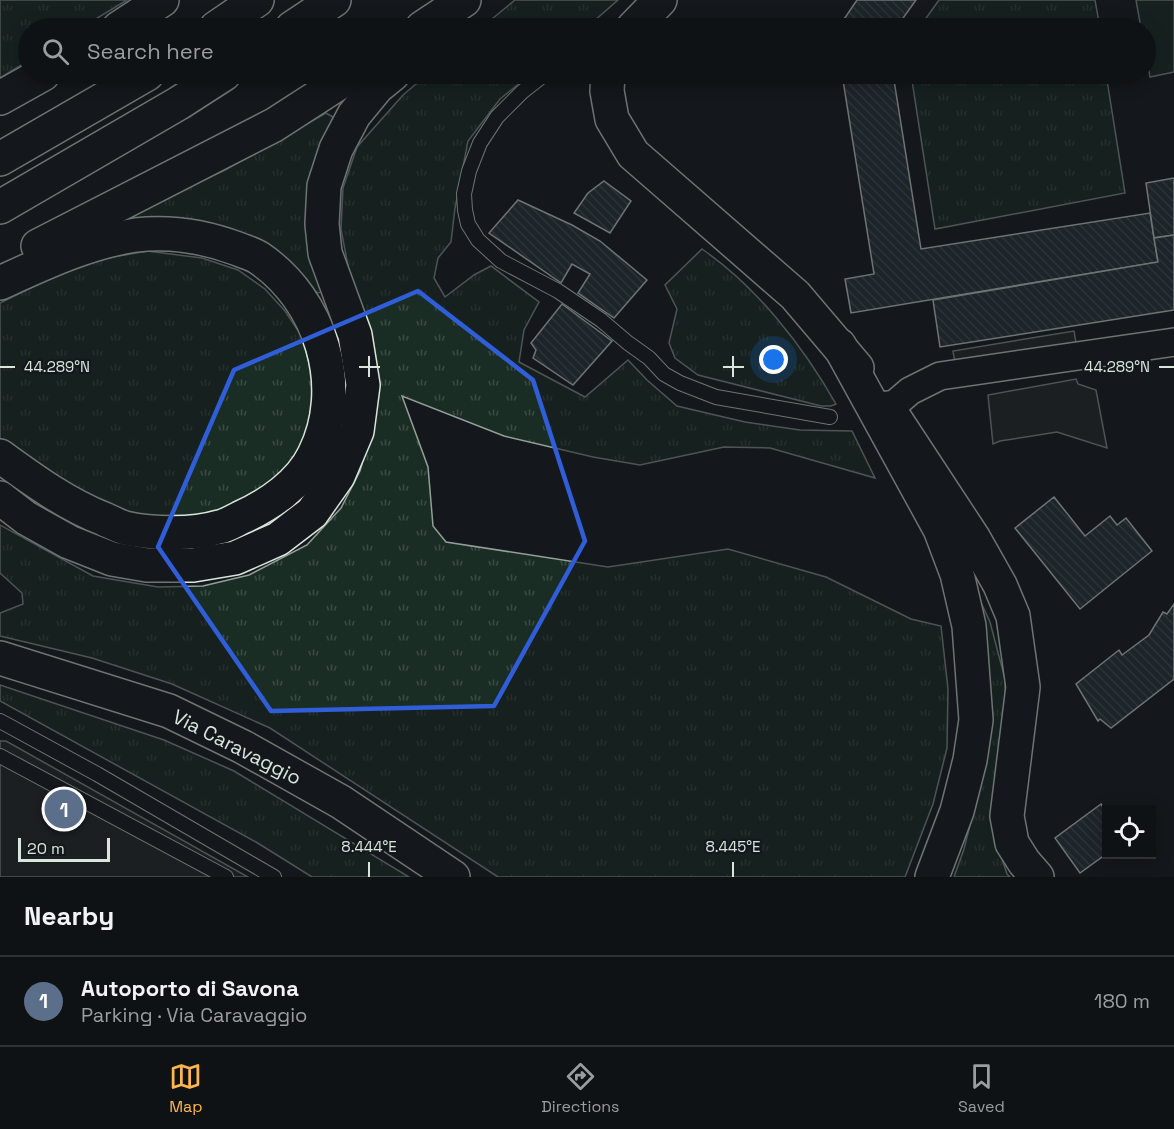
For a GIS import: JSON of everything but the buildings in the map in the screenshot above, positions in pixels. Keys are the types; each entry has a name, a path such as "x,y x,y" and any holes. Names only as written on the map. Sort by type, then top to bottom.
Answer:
{"main road":[{"path":"134,18 162,0"},
{"path":"231,18 257,0"},
{"path":"307,18 334,0"},
{"path":"437,18 464,0"},
{"path":"454,18 475,0"},
{"path":"643,18 660,0"},
{"path":"0,98 25,84"},
{"path":"0,159 130,84"},
{"path":"0,207 208,84"},
{"path":"0,267 274,125 338,84"},
{"path":"0,498 26,518 69,542 112,559 147,566 193,566 236,558 278,538 312,513 338,476 357,431 363,386 355,335 325,253 322,224 324,186 336,149 354,115 381,84"},
{"path":"607,84 612,119 633,154 795,295 839,345 889,409 974,538 1000,585 1013,616 1023,687 1007,816 1012,843 1037,877"},
{"path":"0,283 73,250 136,236 177,234 219,242 258,257 285,281 309,313 325,352 330,386 326,422 314,455 293,484 259,510 220,527 176,533 124,528 83,511 0,456"},
{"path":"839,345 940,530 957,574 969,626 976,720 970,760 957,811 932,877"},
{"name":"Via Caravaggio","path":"0,658 169,711 243,747 341,802 453,877"}],"street":[{"path":"889,409 910,391 940,376 1174,342"}],"lane":[{"path":"532,84 497,117 480,143 469,171 464,194 465,210 468,224 478,240 501,261 558,291 601,320 628,344 649,358 664,374 680,383 716,397 830,417"},
{"path":"0,721 274,877"},
{"path":"0,756 226,877"}],"highlighted area":[{"path":"418,291 533,380 585,541 494,706 271,711 158,547 234,370"}],"green space":[{"path":"0,0 127,0 97,18 18,18 18,67 0,78"},
{"path":"515,0 618,0 597,18 493,18"},
{"path":"939,0 1095,0 1098,18 926,18"},
{"path":"1136,0 1174,0 1174,72 1156,76 1156,18 1139,18"},
{"path":"416,84 519,84 500,99 468,141 451,242 438,258 434,278 445,297 474,275 491,266 539,302 524,330 519,362 585,397 628,360 677,406 745,422 800,430 852,431 875,478 770,448 724,447 640,465 593,457 504,436 402,396 428,467 433,526 446,542 608,567 728,549 826,577 911,619 941,626 948,689 947,748 933,804 905,877 498,877 270,728 172,684 92,658 0,636 0,613 23,604 22,593 0,573 0,525 93,576 158,587 203,586 249,575 307,545 341,508 360,471 376,414 341,229 343,188 357,147 403,95"},
{"path":"913,84 1108,84 1125,193 935,229"},
{"path":"326,113 333,117 318,154 322,292 317,293 298,271 233,230 205,222 178,219 136,222 133,213 225,170"},
{"path":"702,249 742,281 760,299 794,339 836,404 821,406 698,375 675,358 669,343 677,309 665,285"},
{"path":"147,251 202,258 238,270 265,289 285,311 303,338 312,375 313,409 305,437 288,468 235,508 195,518 148,519 104,507 50,477 0,438 0,303 55,276 102,259"},
{"path":"965,568 990,622 1005,679 1006,731 995,837 1010,877 954,877 964,849 986,762"},
{"path":"0,685 164,740 234,771 409,877 312,877 256,842 0,701"}],"shaded area":[{"path":"1074,331 1076,343 955,363 953,351"},
{"path":"1076,379 1078,384 1096,390 1107,448 1057,432 993,444 988,395"},
{"path":"0,741 6,741 248,877 0,877"}],"place":[{"name":"Autoporto di Savona","path":"64,809"}]}
